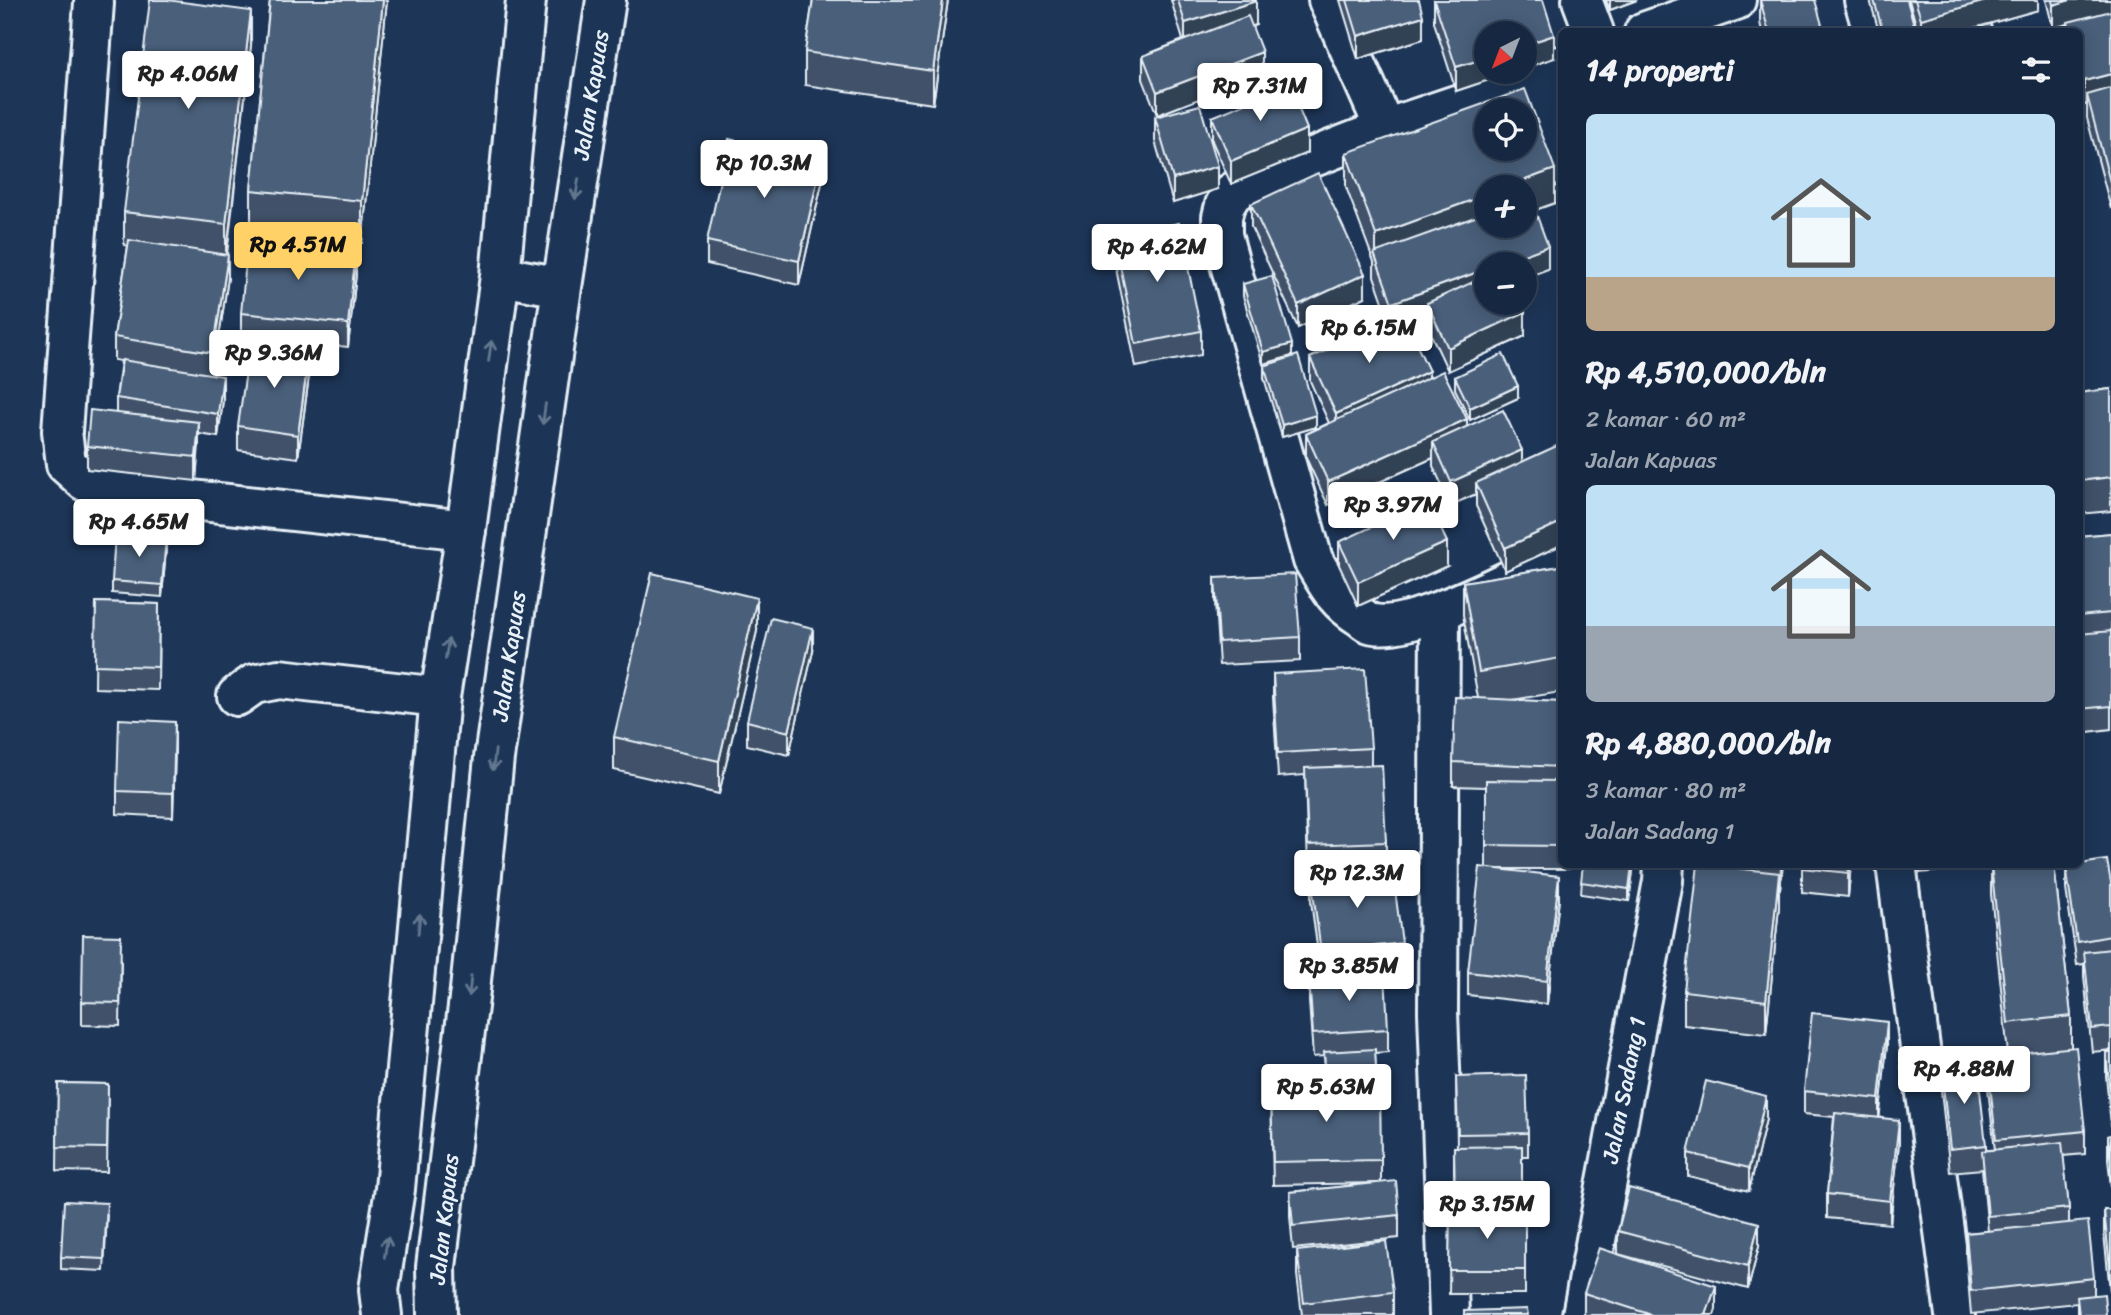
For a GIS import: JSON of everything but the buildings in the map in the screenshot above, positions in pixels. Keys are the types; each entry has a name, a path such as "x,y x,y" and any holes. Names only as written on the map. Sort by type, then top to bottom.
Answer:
{"street":[{"path":"382,1315 379,1290 395,1189 440,697 466,530 500,276 526,0"},
{"name":"Jalan Kapuas","path":"437,1315 436,1267 470,989 494,758 606,0"},
{"path":"1328,0 1385,129"},
{"path":"1582,0 1592,28"},
{"path":"1656,28 1736,0"},
{"path":"1864,0 1872,28"},
{"path":"94,3 62,431 66,464 85,481 101,490 466,530"},
{"path":"1558,140 1550,72 1385,129 1268,175 1233,192 1222,217 1222,235 1313,560 1334,596 1370,623 1403,623 1440,611 1558,556"},
{"path":"500,276 562,287"},
{"path":"1440,611 1438,1012 1449,1315"},
{"path":"237,696 254,684 279,679 440,697"},
{"name":"Jalan Sadang 1","path":"1582,1315 1664,868"},
{"path":"1897,868 1955,1315"}]}
